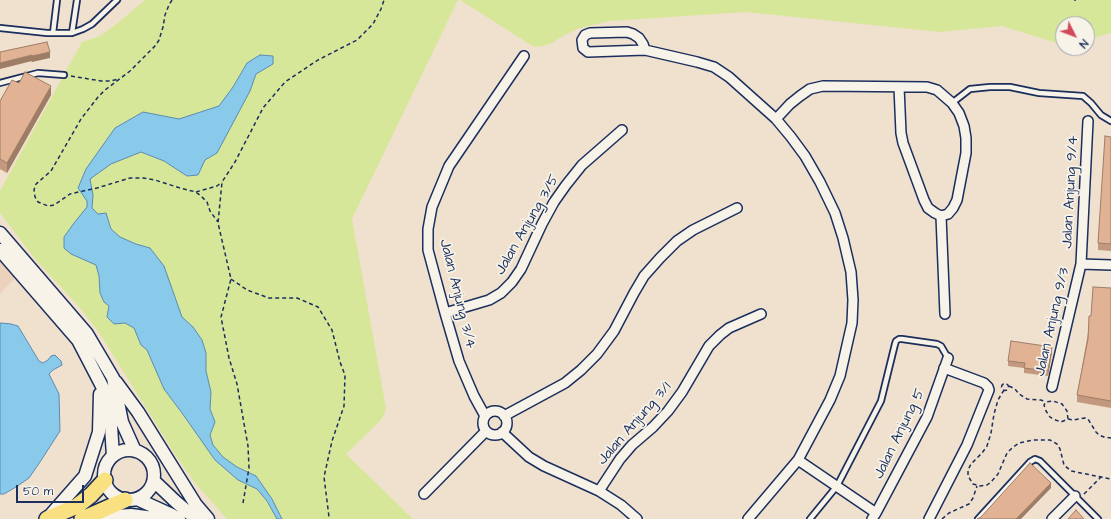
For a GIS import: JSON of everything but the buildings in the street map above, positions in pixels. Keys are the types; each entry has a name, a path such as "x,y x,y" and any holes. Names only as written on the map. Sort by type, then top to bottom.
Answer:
{"highway":[{"path":"47,519 77,506 91,495 105,480"},
{"path":"82,519 131,500"}],"street":[{"path":"644,50 643,44 639,38 627,32 590,33 582,40 583,48 588,52 644,50 714,67 729,77 776,119 791,136 805,156 835,213 851,272 852,323 840,376 830,400 798,460 748,519"},
{"name":"Jalan Anjung 3/4","path":"485,416 474,396 459,361 428,250 428,229 432,207 449,166 524,56"},
{"path":"776,119 790,104 810,89 823,86 928,87 937,90 952,103 959,113 964,126 966,138 966,153 957,200 948,214 941,216 935,214 928,208 924,200 903,143 901,133 899,87"},
{"name":"Jalan Anjung 9/4","path":"1081,264 1088,120"},
{"name":"Jalan Anjung 3/5","path":"445,313 489,300 501,293 512,282 521,269 554,202 566,185 582,165 622,130"},
{"path":"504,416 565,383 581,370 597,354 614,331 644,276 660,258 677,241 693,230 736,208"},
{"path":"941,216 945,314"},
{"path":"0,233 87,334 113,378 138,412 196,505 208,519"},
{"path":"0,250 78,340 104,390 111,426 113,456"},
{"path":"1081,264 1111,265"},
{"name":"Jalan Anjung 9/3","path":"1052,387 1081,264"},
{"name":"Jalan Anjung 3/1","path":"599,491 620,459 632,445 653,428 668,411 682,392 709,346 729,328 761,314"},
{"name":"Jalan Anjung 5","path":"874,516 927,418 948,358"},
{"path":"929,519 967,445 989,390 984,384 944,368"},
{"path":"113,378 122,422 135,451"},
{"path":"47,519 86,476 99,432 101,382"},
{"path":"492,412 496,412 504,416 506,424 502,432 492,435 486,431 483,424 485,416 492,412"},
{"path":"424,494 486,431"},
{"path":"502,432 529,456 544,466 599,491 621,505 637,519"},
{"path":"131,500 148,492 154,481 154,472 151,462 145,455 135,451 124,451 113,456 106,467 105,480 109,490 116,496 131,500 179,519"},
{"path":"798,460 837,486 874,516"},
{"path":"154,481 175,502 196,519"},
{"path":"1052,519 1077,498"},
{"path":"89,519 131,515 161,519"}],"lane":[{"path":"53,33 57,0"},
{"path":"72,33 77,0"},
{"path":"0,28 53,33 72,33 92,24 117,0"},
{"path":"0,83 38,72 64,74"},
{"path":"952,103 970,89 1010,87 1039,93 1083,96 1101,115 1111,121"},
{"path":"810,519 837,486 881,400 896,341 902,338 937,344 942,346 948,358"},
{"path":"978,519 1030,462 1035,460 1040,462 1098,519"}],"path":[{"path":"172,0 168,5 159,40 156,45 120,79 98,97 82,119 51,171 36,184 34,190 35,197 38,202 48,206 54,205 70,194 130,178 143,178 196,192 207,202 210,211 218,223"},
{"path":"196,192 217,186 222,182 235,162 263,108 285,82 318,60 357,40 373,24 384,0"},
{"path":"64,74 111,82 120,79"},
{"path":"222,182 218,223 231,279 221,317 229,358 237,384 248,446 249,468 243,503"},
{"path":"231,279 247,290 269,298 297,298 318,307 332,330 340,362 346,375 344,406 332,441 324,477 330,519"},
{"path":"1004,390 1002,387 1003,384 1006,383 1027,399 1046,402 1053,401 1062,404 1067,411 1068,419"},
{"path":"1009,386 1008,390 1004,390 998,400 987,446 971,464 968,470 973,484 977,486 987,485 994,480 1007,454 1014,446 1019,443 1033,440 1050,440 1057,444 1060,449 1064,465 1071,471 1111,479"},
{"path":"1046,402 1044,405 1050,417 1061,422 1068,419 1088,419 1099,435 1111,438"},
{"path":"1077,498 1101,477"},
{"path":"942,519 949,513 968,504 973,498 977,486"}],"shaded area":[{"path":"0,260 16,277 0,294"}],"green space":[{"path":"145,0 458,0 352,219 386,408 380,421 346,454 413,519 227,519 195,483 176,456 98,331 81,309 36,260 0,213 0,191 82,42 100,36"},
{"path":"460,0 1111,0 1111,33 1095,38 1095,16 1055,16 1055,43 1002,26 940,32 746,12 610,21 577,29 552,43 534,47"}],"water":[{"path":"260,55 273,56 273,64 256,74 250,91 217,153 205,160 198,175 187,176 164,161 141,152 111,164 90,179 93,195 92,208 98,214 106,213 111,229 120,237 150,248 164,266 182,317 193,327 202,340 206,353 206,371 211,392 210,409 215,422 210,435 213,445 223,457 237,467 256,476 272,499 282,519 277,519 267,501 257,489 238,480 215,460 164,389 147,350 141,345 134,328 125,323 114,324 107,317 109,306 104,302 100,293 99,276 96,265 71,254 64,248 64,237 87,207 87,201 78,188 86,169 115,128 143,112 179,119 219,106 233,87 247,63"},
{"path":"1,323 18,326 39,361 43,363 51,356 55,355 61,361 62,365 49,374 59,394 60,431 29,478 4,494 0,494"}]}
